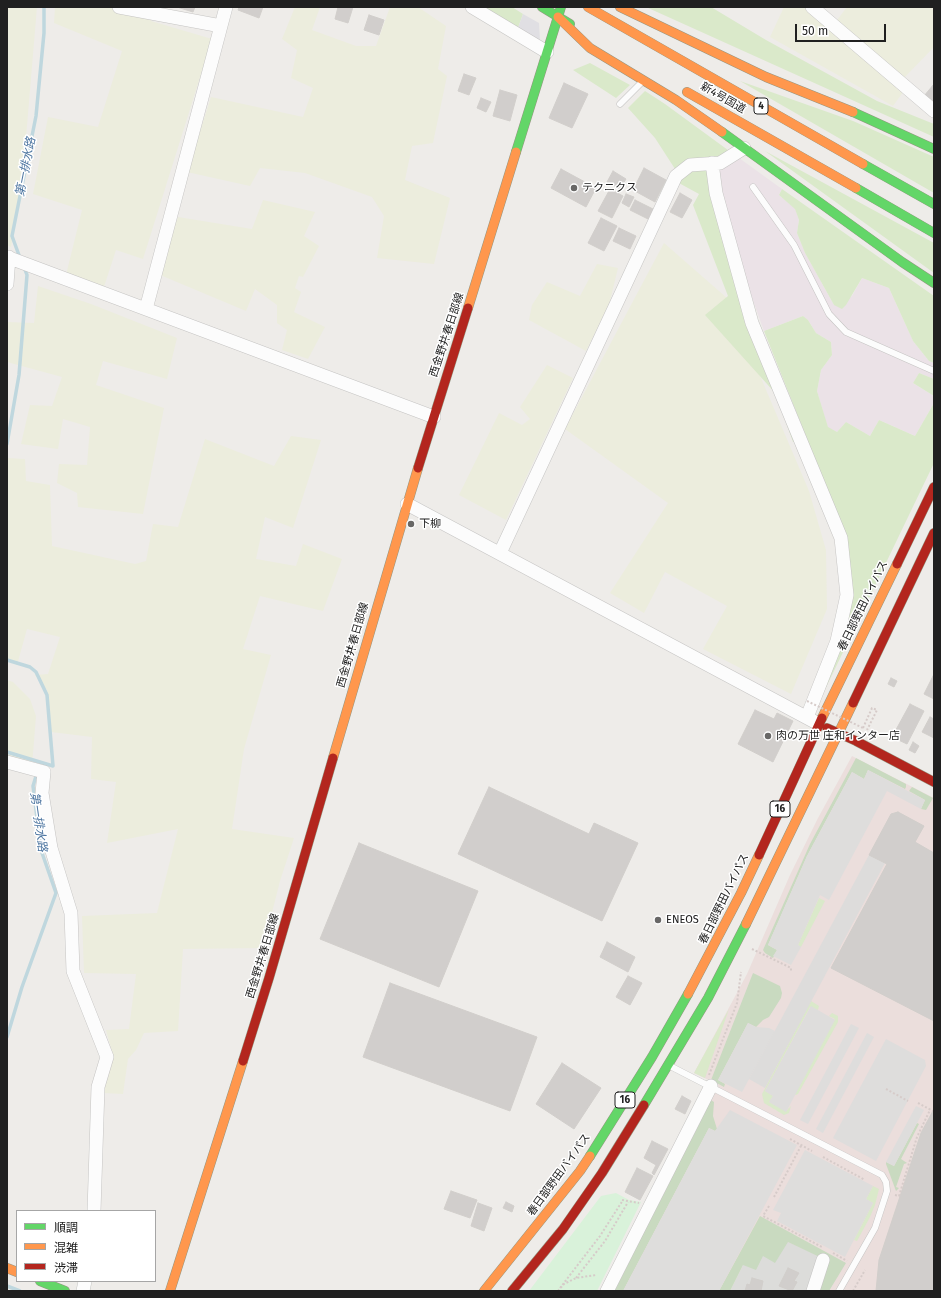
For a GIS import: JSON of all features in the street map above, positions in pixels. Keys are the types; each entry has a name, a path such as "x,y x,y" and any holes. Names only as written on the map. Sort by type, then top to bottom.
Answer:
{"main road":[{"path":"542,7 594,37"},
{"name":"西金野井春日部線","path":"170,1291 270,978 407,504 561,7"},
{"name":"新4号国道","path":"588,7 657,48 934,204"},
{"path":"620,7 766,76 886,126 934,149"},
{"path":"558,17 590,48 676,100 902,262 934,283"},
{"name":"新4号国道","path":"678,87 934,233"},
{"name":"春日部野田バイパス","path":"484,1291 580,1171 652,1056 692,987 741,893 819,724 934,487"},
{"name":"16","path":"512,1291 563,1229 602,1173 669,1065 708,998 766,884 934,533"},
{"path":"819,724 856,741 934,782"},
{"path":"42,1282 58,1290"}],"street":[{"path":"119,7 221,26"},
{"path":"146,309 226,7"},
{"path":"472,7 547,52"},
{"path":"812,7 934,111"},
{"path":"500,553 676,176 690,165 720,163 744,148"},
{"path":"712,163 716,193 752,323 841,538 847,595 837,640 807,717"},
{"path":"7,284 8,257 434,417"},
{"path":"407,504 819,724"},
{"path":"7,762 44,772 42,793 51,848 71,913 73,971 107,1057 98,1087 94,1210"},
{"path":"607,1291 708,1084"},
{"path":"813,1291 827,1254"}],"lane":[{"path":"620,104 644,81"},
{"path":"753,187 794,245 829,314 846,332 934,371"},
{"path":"669,1065 755,1108 882,1175 886,1182 887,1191 875,1228 839,1291"}],"path":[{"path":"807,701 862,728 872,708 877,710 866,732"},
{"path":"750,954 752,949 791,968 792,971"},
{"path":"708,1084 737,1003 742,969"},
{"path":"886,1089 908,1100"},
{"path":"892,1194 899,1196 917,1137 932,1111 918,1103"},
{"path":"790,1139 812,1151"},
{"path":"774,1197 804,1141"},
{"path":"823,1157 865,1180"},
{"path":"558,1291 600,1236 622,1200 644,1203"},
{"path":"560,1288 576,1278 605,1241 628,1202"},
{"path":"769,1206 763,1216 827,1254 847,1261"},
{"path":"854,1291 865,1270"},
{"path":"576,1278 596,1275"}],"shaded area":[{"path":"523,14 539,23 540,41 518,28"},
{"path":"739,158 782,189 779,195 795,208 799,220 797,233 805,253 834,305 852,296 862,278 889,288 913,341 929,361 934,363 934,379 919,373 913,383 934,396 934,403 915,436 879,420 870,436 846,422 837,432 828,428 817,391 821,370 832,355 831,342 816,333 808,320 803,316 764,331 746,281 715,169"},
{"path":"852,756 934,798 934,1291 815,1291 743,1265 730,1291 612,1291 717,1084 694,1073 747,974 790,875 818,818"},
{"path":"868,770 925,800 921,809 887,791 829,900 820,895 798,945 801,947 791,965 773,956 777,950 768,945 807,856 852,772 864,779"},
{"path":"811,1006 835,1020 786,1112 769,1102 773,1096 765,1091"},
{"path":"748,1023 756,1027 769,1028 775,1031 742,1092 718,1080"},
{"path":"851,1024 859,1028 808,1124 800,1120"},
{"path":"867,1033 874,1037 823,1133 816,1129"},
{"path":"886,1039 925,1060 926,1066 876,1161 833,1138"},
{"path":"916,1106 924,1110 894,1166 886,1162"},
{"path":"730,1110 797,1145 719,1291 623,1291 709,1128 715,1131"},
{"path":"805,1150 873,1186 866,1199 873,1203 845,1257 777,1221 781,1213 773,1210"},
{"path":"788,1242 819,1256 807,1291 730,1291 743,1265"}],"green space":[{"path":"7,7 37,7 23,173 11,247 7,245"},
{"path":"55,7 153,7 151,21 212,39 143,259 116,250 101,296 64,283 82,210 33,194 48,117 98,127 122,51 54,23"},
{"path":"295,7 320,7 312,30 356,46 376,46 390,7 418,7 446,26 438,69 447,76 433,143 412,146 405,180 450,198 434,264 377,258 384,216 372,197 305,173 260,168 250,186 187,172 211,97 303,117 313,88 291,78 297,50 282,39"},
{"path":"482,7 512,7 523,14 518,28"},
{"path":"646,7 711,7 766,40 877,101 934,124 934,137"},
{"path":"784,7 805,7 831,28 847,7 934,7 934,47 904,78 909,84 893,106 770,37"},
{"path":"590,63 630,85 616,98 573,70"},
{"path":"740,81 853,121 934,157 934,193"},
{"path":"645,91 732,153 677,172 655,138 628,108"},
{"path":"765,151 934,243 934,273"},
{"path":"707,167 797,441 793,442 776,394 705,315 728,296 693,205 699,194 677,182 687,169"},
{"path":"782,189 934,296 934,363 929,361 913,341 889,288 862,278 842,309 834,305 805,253 797,233 799,220 795,209 779,195"},
{"path":"263,200 315,212 304,236 319,246 303,277 299,276 295,288 301,292 294,312 325,327 308,359 282,350 287,330 277,323 277,305 255,289 246,311 153,272 178,217 252,229"},
{"path":"664,243 727,298 809,491 826,550 827,609 791,694 703,649 727,606 665,572 644,613 610,593 668,503 565,429"},
{"path":"597,264 618,268 609,305 586,351 529,320 532,305 547,282 580,296"},
{"path":"38,286 91,304 177,338 167,379 103,361 96,385 164,408 143,514 78,507 77,493 57,483 59,464 87,465 90,427 63,419 58,449 21,444 30,405 52,406 62,377 7,362 7,322 34,323"},
{"path":"803,316 808,320 816,333 831,342 832,355 821,370 817,391 828,427 837,432 846,422 870,436 879,420 915,436 934,403 934,463 820,700 840,631 843,560 813,454 764,331"},
{"path":"547,365 573,378 506,520 459,495 499,413 522,425 530,419 520,407"},
{"path":"919,373 934,379 934,396 913,383"},
{"path":"291,436 321,440 293,528 265,517 256,559 296,566 303,544 342,559 323,611 260,596 243,649 271,655 244,749 232,829 294,838 280,881 263,948 183,949 178,1031 144,1033 136,1050 128,1059 123,1094 103,1093 113,1056 106,1030 129,1029 136,974 84,973 82,916 157,913 178,829 107,843 116,782 91,779 92,737 51,732 47,690 35,675 48,674 60,637 27,629 17,665 7,660 7,458 25,459 26,481 50,485 52,546 135,564 146,561 153,524 178,527 205,439 274,466"},
{"path":"7,680 13,682 30,699 36,716 32,766 7,758"},
{"path":"856,758 906,784 906,787 905,789 868,770 864,779 852,772 807,856 768,945 777,950 773,958 763,950 810,844"},
{"path":"912,787 933,798 926,810 921,809 925,800 909,791"},
{"path":"819,898 825,901 801,947 798,945"},
{"path":"753,973 780,986 782,993 781,998 769,1017 763,1020 756,1027 748,1023 718,1080 725,1084 724,1087 711,1080"},
{"path":"811,1001 819,1006 818,1010 810,1007 765,1091 773,1096 769,1102 786,1111 791,1106 789,1113 784,1115 764,1103 762,1094"},
{"path":"729,1009 705,1078 694,1073"},
{"path":"832,1013 838,1016 838,1022 798,1094 796,1095 790,1092 835,1019 829,1016"},
{"path":"709,1099 714,1102 713,1116 717,1129 715,1131 709,1128 623,1291 612,1291"},
{"path":"917,1123 919,1124 901,1159 907,1163 904,1164 896,1187 899,1188 896,1191 886,1162 894,1166"},
{"path":"873,1186 879,1189 875,1205 857,1241 854,1240 873,1203 866,1199"},
{"path":"616,1193 629,1200 641,1202 597,1291 529,1291 601,1196"},
{"path":"760,1216 846,1263 829,1291 815,1291 826,1260 788,1242 775,1263 763,1256 756,1270 743,1265 730,1291 719,1291"}],"pier":[{"path":"869,855 885,863 765,1088 749,1079"}],"building":[{"path":"177,7 195,7 193,12"},
{"path":"239,7 263,7 259,18 238,10"},
{"path":"338,7 353,7 348,23 335,19"},
{"path":"369,15 384,20 379,35 364,30"},
{"path":"464,74 476,78 469,95 458,91"},
{"path":"564,83 588,94 572,128 549,118"},
{"path":"934,84 934,103 924,96"},
{"path":"500,90 517,95 510,121 493,116"},
{"path":"481,98 491,102 486,112 477,108"},
{"path":"644,168 666,180 655,202 633,190"},
{"name":"テクニクス","path":"561,169 596,188 586,207 551,188"},
{"path":"613,171 626,179 620,189 607,182"},
{"path":"610,189 623,196 612,218 598,211"},
{"path":"680,193 692,200 682,218 670,212"},
{"path":"626,194 634,197 629,207 622,203"},
{"path":"635,200 653,209 648,219 630,210"},
{"path":"601,218 617,226 604,251 588,243"},
{"path":"619,228 636,236 630,249 613,241"},
{"path":"934,674 934,699 924,694"},
{"path":"891,678 897,681 894,687 888,684"},
{"path":"910,704 924,711 907,744 892,737"},
{"path":"755,710 774,719 777,713 793,721 773,762 738,744"},
{"path":"930,717 934,719 934,738 922,732"},
{"path":"913,742 919,746 915,753 909,750"},
{"path":"489,787 589,834 594,823 638,843 602,921 458,854"},
{"path":"898,812 924,826 915,842 934,853 934,1021 831,968 887,864 869,855 891,814"},
{"path":"359,843 478,891 439,987 320,939"},
{"path":"607,942 635,957 628,972 600,957"},
{"path":"628,976 642,983 630,1005 616,997"},
{"path":"390,983 537,1037 510,1111 363,1057"},
{"path":"562,1063 601,1088 574,1129 536,1104"},
{"path":"682,1096 691,1101 685,1114 675,1109"},
{"path":"934,1109 934,1291 876,1291 879,1260 921,1133"},
{"path":"652,1141 668,1149 654,1175 652,1173 656,1165 644,1158"},
{"path":"637,1168 653,1176 640,1200 625,1192"},
{"path":"451,1191 477,1200 470,1218 444,1209"},
{"path":"506,1202 514,1206 512,1212 503,1208"},
{"path":"478,1203 492,1208 484,1231 471,1226"},
{"path":"788,1268 799,1273 794,1281 797,1282 792,1291 779,1286"},
{"path":"752,1278 763,1281 761,1291 745,1291 747,1284 750,1285"}],"waterway":[{"name":"第一排水路","path":"20,258 12,236 36,116 44,33 44,7"},
{"name":"第一排水路","path":"7,444 19,375 27,275 24,267"},
{"name":"第一排水路","path":"7,660 30,667 36,672 47,695 53,766 7,752"},
{"name":"第一排水路","path":"7,1037 22,987 56,893 41,850 33,786 37,773"},
{"name":"第一排水路","path":"7,1286 20,1291"}],"traffic: fast":[{"path":"542,7 570,24"},
{"path":"516,152 561,7"},
{"path":"853,112 934,149"},
{"path":"722,132 902,262 934,283"},
{"path":"863,164 934,204"},
{"path":"856,188 934,233"},
{"path":"644,1105 708,998 746,924"},
{"path":"590,1156 652,1057 688,994"},
{"path":"42,1282 65,1291"}],"traffic: slow":[{"path":"588,7 863,164"},
{"path":"620,7 766,77 853,112"},
{"path":"558,17 590,48 676,100 722,132"},
{"path":"687,92 856,188"},
{"path":"468,308 516,152"},
{"path":"333,758 418,468"},
{"path":"822,718 897,564"},
{"path":"746,924 853,703"},
{"path":"688,994 741,893 759,855"},
{"path":"170,1291 243,1061"},
{"path":"484,1291 580,1171 590,1156"},
{"path":"7,1268 16,1272"}],"traffic: jam":[{"path":"418,468 468,308"},
{"path":"897,564 934,487"},
{"path":"853,703 934,533"},
{"path":"759,855 822,718"},
{"path":"827,728 856,741 934,782"},
{"path":"243,1061 269,978 333,758"},
{"path":"512,1291 563,1229 602,1173 644,1105"}],"place":[{"name":"テクニクス","path":"574,188"},
{"name":"下柳","path":"411,524"},
{"name":"肉の万世 庄和インター店","path":"768,736"},
{"name":"ENEOS","path":"658,920"}]}
